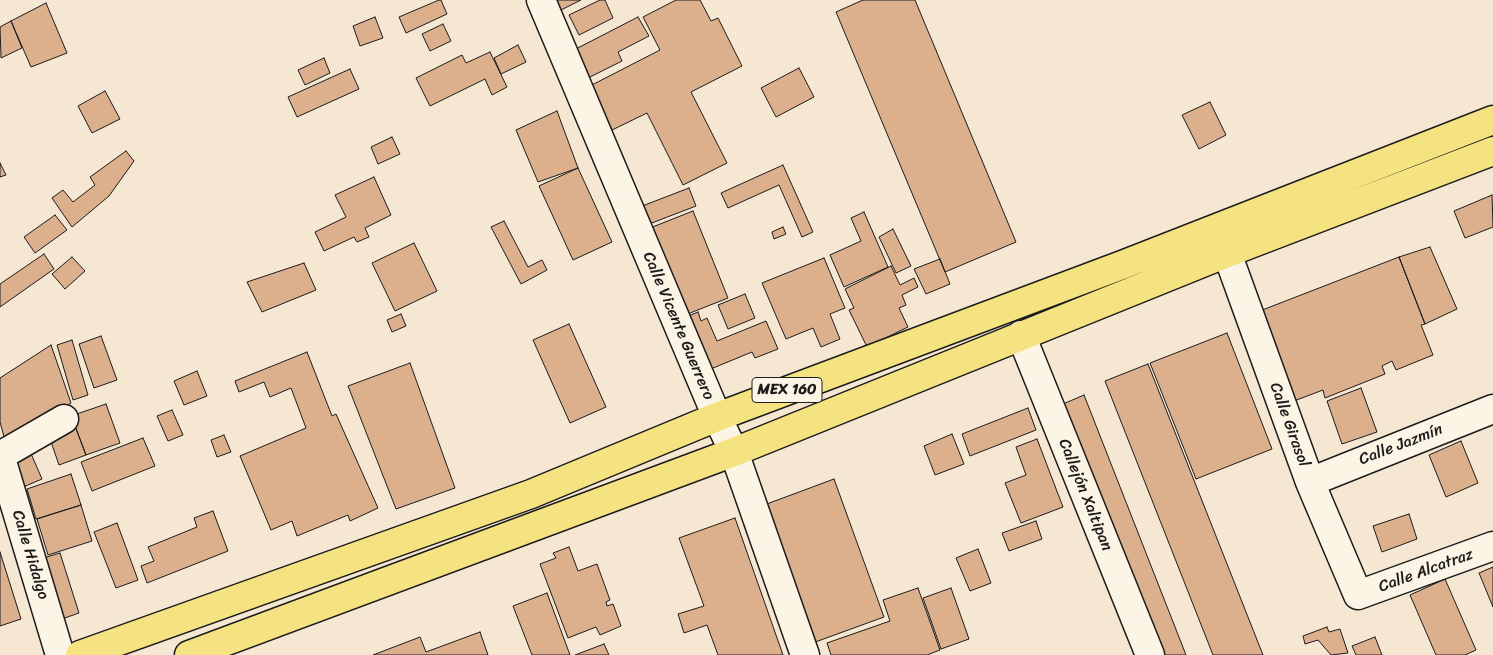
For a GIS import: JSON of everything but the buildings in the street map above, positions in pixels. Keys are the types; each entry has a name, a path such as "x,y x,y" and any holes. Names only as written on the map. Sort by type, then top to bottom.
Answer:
{"main road":[{"name":"MEX 160","path":"80,655 531,494 717,417 1122,264 1493,120"},
{"name":"MEX 160","path":"189,655 734,452 1227,253 1493,151"},
{"path":"1122,264 1133,292"}],"street":[{"name":"Calle Vicente Guerrero","path":"541,0 717,417 734,452 806,655"},
{"name":"Calle Girasol","path":"1227,253 1310,482 1358,595"},
{"name":"Callejón Xaltipan","path":"1021,335 1150,655"},
{"name":"Calle Jazmín","path":"1310,482 1493,409"},
{"path":"0,455 64,419"},
{"name":"Calle Hidalgo","path":"0,455 60,655"},
{"name":"Calle Alcatraz","path":"1358,595 1493,546"}]}
